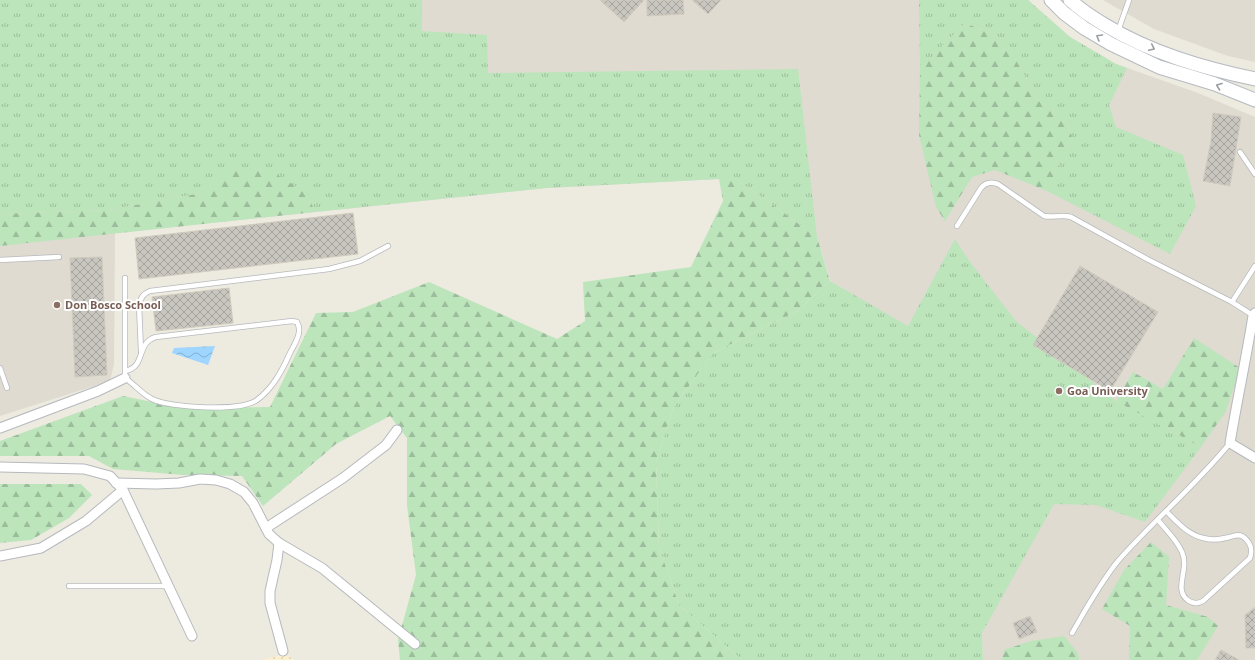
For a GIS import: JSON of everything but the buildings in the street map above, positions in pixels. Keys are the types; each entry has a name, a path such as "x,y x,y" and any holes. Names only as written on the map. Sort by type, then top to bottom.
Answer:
{"main road":[{"path":"1051,0 1064,13 1084,28 1111,44 1159,67 1215,84 1255,100"},
{"path":"1070,0 1091,17 1117,32 1164,54 1219,71 1255,79"}],"street":[{"path":"1254,316 1230,443 1255,458"},
{"path":"0,428 98,392 125,374"},
{"path":"266,528 343,478 386,445 397,430"},
{"path":"0,467 84,469 110,476 123,490 192,636"},
{"path":"116,483 179,483 200,479 216,480 230,484 244,492 253,503 269,534 279,543 322,568 415,644"},
{"path":"0,556 41,548 86,522 123,490"},
{"path":"279,543 270,591 270,604 283,651"}],"lane":[{"path":"1117,32 1129,0"},
{"path":"1240,152 1255,174"},
{"path":"957,226 981,188 985,184 992,182 998,184 1044,216 1049,217 1063,215 1071,217 1147,259 1232,302 1254,316"},
{"path":"141,355 139,305 141,297 144,293 150,291 329,269 360,261 388,246"},
{"path":"0,260 59,257"},
{"path":"1232,302 1255,266"},
{"path":"125,278 125,374 152,398 175,405 230,408 255,401 270,388 283,368 299,333 299,326 297,322 292,321 156,337 149,339 145,344 136,366 125,374"},
{"path":"0,368 7,388"},
{"path":"1072,633 1096,592 1118,562 1214,463 1230,443"},
{"path":"1158,520 1178,544 1183,553 1185,570 1180,587 1181,593 1183,597 1192,603 1198,604 1204,601 1250,558 1252,548 1245,538 1240,535 1233,535 1214,540 1203,538 1192,534 1183,528 1166,511"},
{"path":"69,586 169,586"}],"shaded area":[{"name":"Goa University","path":"0,0 1028,0 1070,37 1116,64 1198,93 1255,117 1255,660 983,660 982,633 898,500 817,237 736,179 547,188 115,233 114,364 110,381 0,416"},
{"path":"1103,0 1255,0 1255,62 1228,56 1154,29"}],"green space":[{"path":"0,0 422,0 422,31 487,35 488,73 798,69 817,237 736,179 547,188 315,212 307,193 233,170 196,194 108,210 0,214"},
{"path":"919,0 1028,0 1070,37 1116,64 1127,68 1109,105 1116,127 1183,155 1196,206 1170,254 1047,191 1072,136 1064,119 1039,101 1004,39 965,23 920,69"},
{"path":"965,23 1004,39 1039,101 1064,119 1072,136 1047,191 995,170 972,177 945,221 936,207 919,135 920,69"},
{"path":"232,170 269,170 307,193 315,212 0,246 0,214 108,210 196,194"},
{"path":"719,179 736,179 817,237 830,281 797,311 713,353 673,408 656,462 659,547 679,605 742,660 400,660 398,640 416,575 407,505 407,438 390,416 336,444 263,506 242,476 183,475 113,469 89,456 0,456 0,441 123,396 182,408 270,407 316,313 353,312 429,282 557,339 585,321 583,282 691,267 723,201"},
{"path":"955,239 970,262 1016,321 1116,401 1201,447 1145,522 1096,505 1054,504 982,633 983,660 742,660 679,605 659,547 656,462 673,408 713,353 797,311 830,281 908,326"},
{"path":"1194,338 1240,368 1226,411 1201,447 1116,401 1133,372 1163,389"},
{"path":"0,484 81,484 92,495 69,518 31,540 0,543"},
{"path":"1151,542 1169,557 1166,605 1208,617 1218,626 1197,660 1129,660 1130,626 1102,609 1124,570"},
{"path":"1064,636 1078,653 1079,660 1002,660 1004,650 1031,641"}],"sand":[{"path":"286,654 294,660 261,660"}],"water":[{"path":"215,346 208,365 172,353 174,348"}],"place":[{"name":"Don Bosco School","path":"57,305"},
{"name":"Goa University","path":"1059,391"}]}
